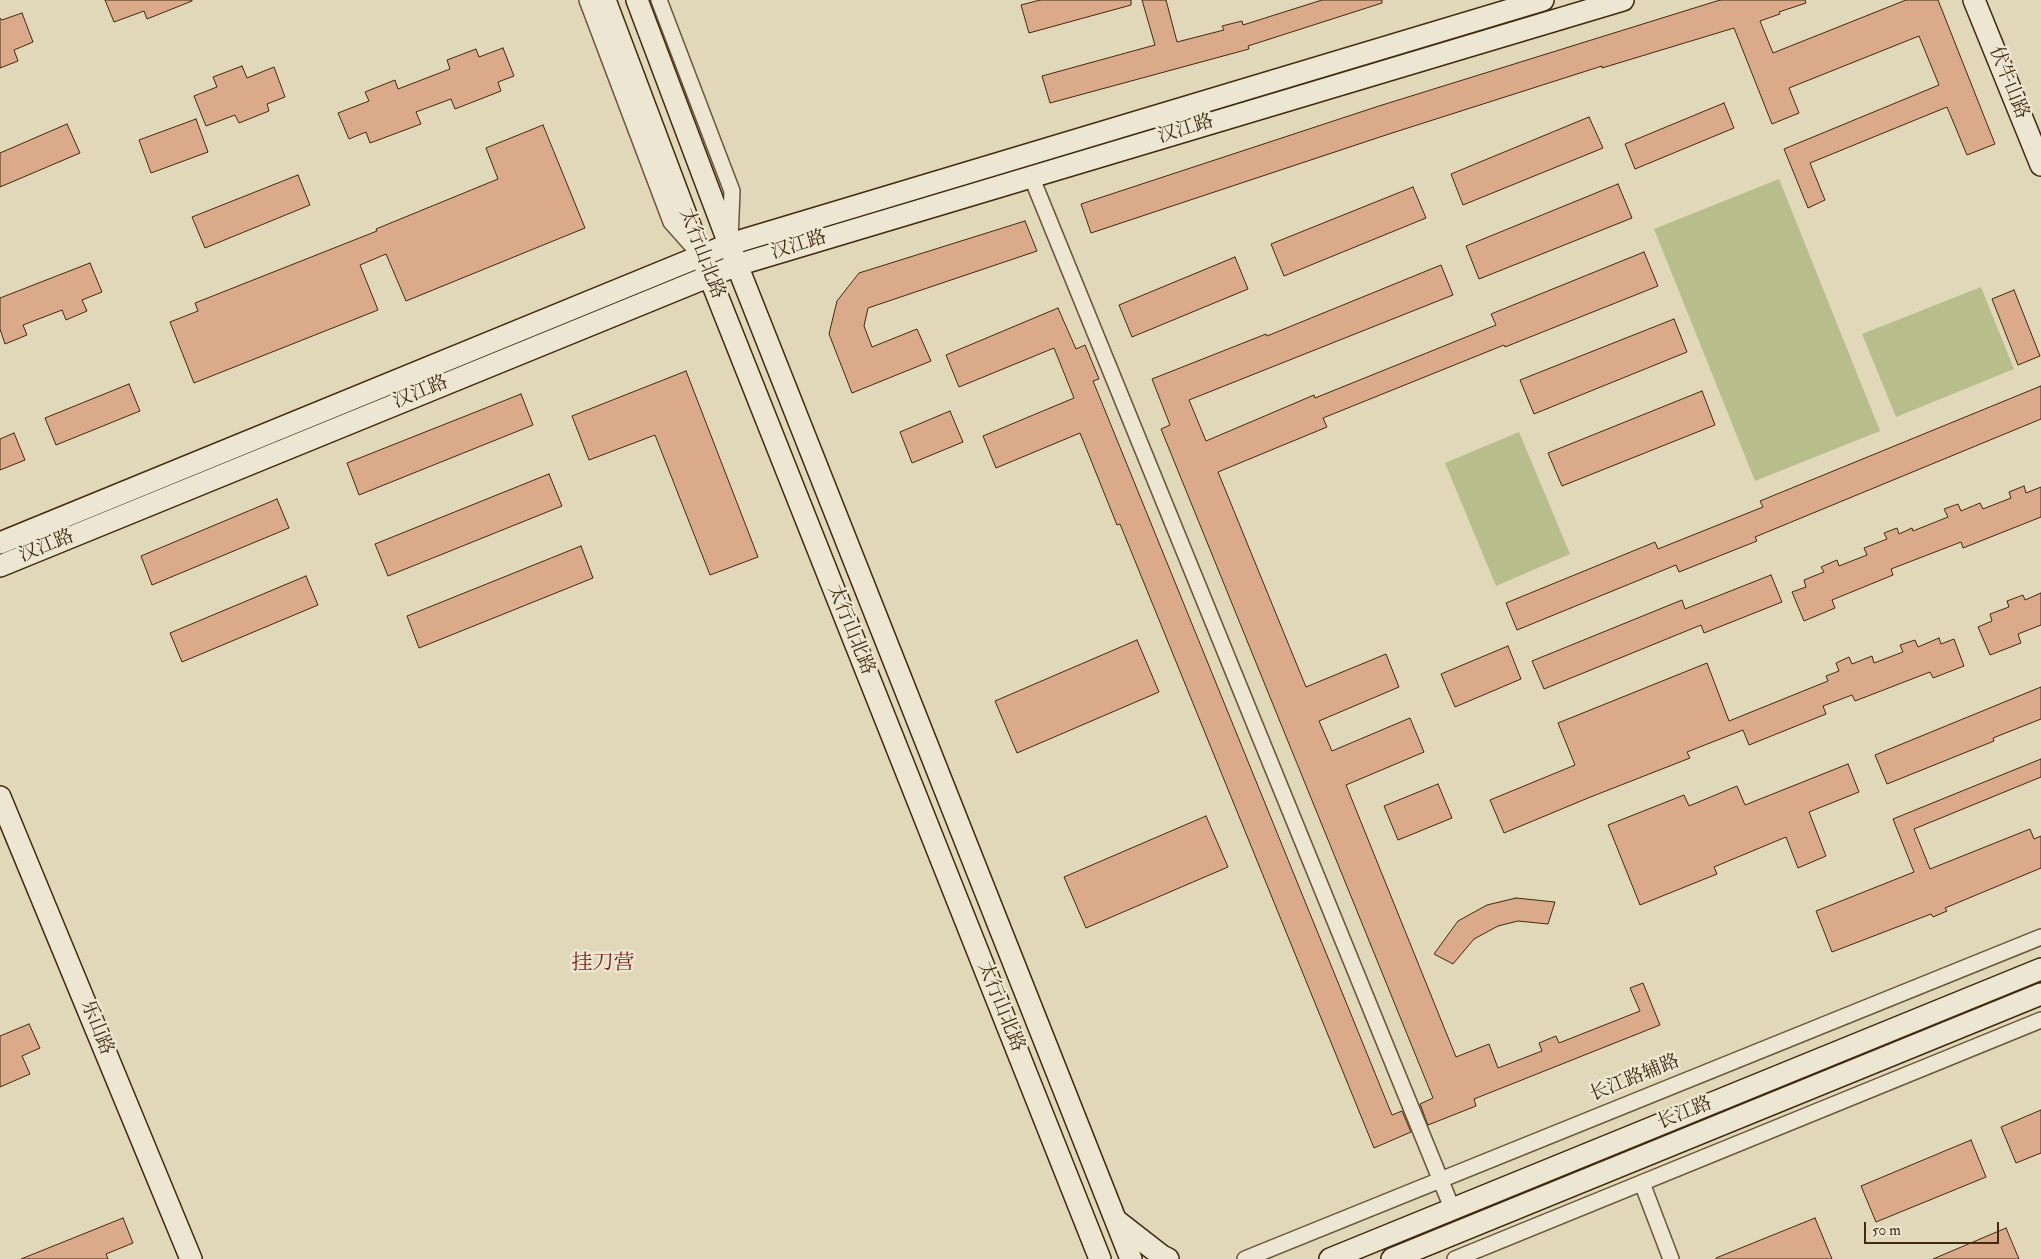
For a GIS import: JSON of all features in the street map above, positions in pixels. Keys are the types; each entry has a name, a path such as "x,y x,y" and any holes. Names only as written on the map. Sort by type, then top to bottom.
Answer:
{"main road":[{"name":"太行山北路","path":"605,0 701,255 1100,1259"},
{"name":"太行山北路","path":"637,0 737,265 1131,1259"},
{"name":"汉江路","path":"0,543 730,244 1543,0"},
{"name":"汉江路","path":"0,566 737,265 1623,0"},
{"name":"伏牛山路","path":"1974,0 2041,165"},
{"name":"乐山路","path":"0,798 191,1259"},
{"name":"长江路","path":"1330,1259 2041,969"},
{"name":"长江路","path":"1392,1259 2041,994"},
{"path":"1116,1220 1168,1259"},
{"path":"1087,1228 1091,1259"}],"street":[{"path":"587,0 671,222 701,255"},
{"path":"659,0 732,191 730,244"},
{"path":"1032,176 1452,1208"},
{"name":"长江路辅路","path":"1245,1259 2041,937"},
{"path":"1455,1259 2041,1020"},
{"path":"1642,1183 1671,1259"}],"green space":[{"path":"1779,179 1880,431 1755,481 1654,229"},
{"path":"1981,287 2014,369 1896,417 1862,334"},
{"path":"1519,432 1570,554 1496,586 1445,463"}],"building":[{"path":"105,0 192,1 147,19 144,11 114,22"},
{"path":"1040,0 1131,0 1131,5 1029,33 1021,5"},
{"path":"1142,0 1166,0 1177,42 1224,30 1222,26 1242,21 1243,25 1322,0 1382,0 1382,3 1248,46 1249,49 1050,103 1042,76 1155,45"},
{"path":"1720,0 1805,0 1806,3 1760,21 1773,53 1906,0 1938,0 1995,144 1967,155 1947,107 1810,163 1825,200 1808,208 1784,149 1939,85 1919,36 1789,88 1799,113 1772,124 1734,28 1602,68 1602,66 1389,134 1091,233 1081,204 1379,106"},
{"path":"22,13 33,42 14,50 18,61 0,68 0,18 2,20"},
{"path":"503,48 514,76 498,82 501,91 455,109 451,99 416,112 421,124 370,143 366,132 349,139 338,113 369,101 365,92 395,80 398,89 450,69 447,60 476,49 479,57"},
{"path":"242,66 247,78 274,67 285,97 267,104 269,111 239,123 235,115 206,126 194,96 217,87 213,77"},
{"path":"1724,103 1734,128 1635,169 1625,144"},
{"path":"1589,117 1603,148 1463,205 1451,174"},
{"path":"196,119 208,152 151,173 139,140"},
{"path":"67,124 80,153 0,187 0,153"},
{"path":"543,125 585,228 406,301 386,254 360,265 378,310 194,383 170,322 198,311 195,303 377,231 376,229 498,179 486,148"},
{"path":"298,175 310,205 205,248 192,217"},
{"path":"1618,184 1632,218 1479,279 1466,246"},
{"path":"1413,187 1426,218 1284,276 1271,244"},
{"path":"1025,221 1037,251 868,308 864,326 872,347 917,329 931,361 852,393 829,334 837,301 859,273"},
{"path":"1644,252 1658,286 1505,347 1504,345 1323,418 1327,427 1218,472 1306,687 1386,654 1399,687 1319,721 1332,751 1410,718 1424,752 1346,785 1456,1057 1489,1044 1498,1068 1542,1051 1539,1043 1556,1036 1559,1043 1640,1011 1630,988 1643,983 1660,1025 1474,1099 1476,1106 1428,1125 1420,1104 1433,1098 1161,429 1170,425 1152,379 1266,334 1267,336 1441,265 1453,295 1189,400 1206,441 1314,395 1315,398 1496,325 1491,314"},
{"path":"1235,257 1248,289 1132,337 1119,305"},
{"path":"90,263 102,292 82,300 87,311 66,320 62,310 23,325 27,335 5,344 0,329 0,298"},
{"path":"2014,290 2040,356 2018,365 1992,299"},
{"path":"1058,308 1076,349 1085,345 1099,379 1093,381 1392,1115 1402,1111 1411,1132 1374,1148 1120,524 1117,525 1080,433 996,468 983,436 1074,398 1054,348 959,387 946,355"},
{"path":"1674,319 1687,352 1534,414 1520,380"},
{"path":"686,371 758,557 710,575 655,435 589,460 572,416"},
{"path":"129,384 140,411 56,445 45,418"},
{"path":"2041,386 2041,419 1755,537 1757,541 1679,572 1676,565 1517,630 1506,603 1655,542 1658,549 1763,507 1760,501"},
{"path":"1702,391 1715,425 1562,486 1548,453"},
{"path":"521,394 533,425 359,495 347,463"},
{"path":"950,411 963,442 912,463 900,432"},
{"path":"14,433 25,460 0,470 0,439"},
{"path":"549,474 562,506 388,576 375,544"},
{"path":"2024,486 2026,493 2041,487 2041,517 1963,548 1961,542 1891,569 1893,575 1832,600 1835,608 1804,621 1792,592 1806,587 1804,580 1824,572 1821,567 1837,560 1839,566 1867,555 1864,548 1887,539 1884,533 1897,528 1899,534 1912,528 1913,531 1948,517 1944,509 1958,504 1961,511 1980,503 1983,509 2011,498 2009,492"},
{"path":"277,499 289,528 152,585 141,556"},
{"path":"581,546 593,578 419,648 407,616"},
{"path":"1771,575 1782,602 1704,633 1701,625 1544,689 1532,661 1682,600 1685,609"},
{"path":"306,576 318,605 182,662 170,633"},
{"path":"2041,593 2041,625 2018,634 2021,643 1990,655 1978,627 1992,621 1990,614 2009,607 2007,601 2023,595 2025,600"},
{"path":"1939,638 1941,644 1954,639 1964,666 1933,678 1930,672 1855,701 1852,695 1823,706 1826,714 1749,745 1743,730 1687,752 1690,758 1504,833 1490,800 1575,765 1558,723 1707,663 1729,721 1828,681 1826,676 1839,671 1836,663 1849,657 1852,664 1872,656 1874,663 1903,652 1900,645 1915,640 1918,647"},
{"path":"1137,640 1159,692 1017,753 995,701"},
{"path":"1508,646 1521,679 1455,707 1441,674"},
{"path":"2041,687 2041,719 1993,738 1994,741 1887,784 1875,755"},
{"path":"2041,759 2041,777 1914,829 1930,869 2030,829 2034,839 2041,836 2041,868 1945,908 1947,911 1933,917 1931,914 1832,952 1816,911 1914,872 1893,819"},
{"path":"1848,764 1859,792 1809,812 1826,856 1798,868 1786,837 1714,867 1717,874 1640,905 1608,825 1684,795 1689,806 1737,786 1745,805"},
{"path":"1438,784 1452,818 1398,840 1384,806"},
{"path":"1206,816 1228,867 1086,928 1064,877"},
{"path":"1516,898 1555,902 1548,924 1518,921 1498,926 1474,939 1453,964 1434,954 1458,921 1487,905"},
{"path":"29,1024 40,1048 22,1056 30,1074 0,1087 0,1036"},
{"path":"2041,1110 2041,1153 2016,1163 2001,1127"},
{"path":"1971,1140 1986,1177 1876,1222 1861,1186"},
{"path":"123,1218 133,1243 106,1254 108,1259 21,1259"},
{"path":"1815,1218 1832,1259 1716,1259 1716,1258"},
{"path":"2006,1228 2019,1259 1933,1259"}],"district":[{"name":"挂刀营","path":"603,964"}]}
